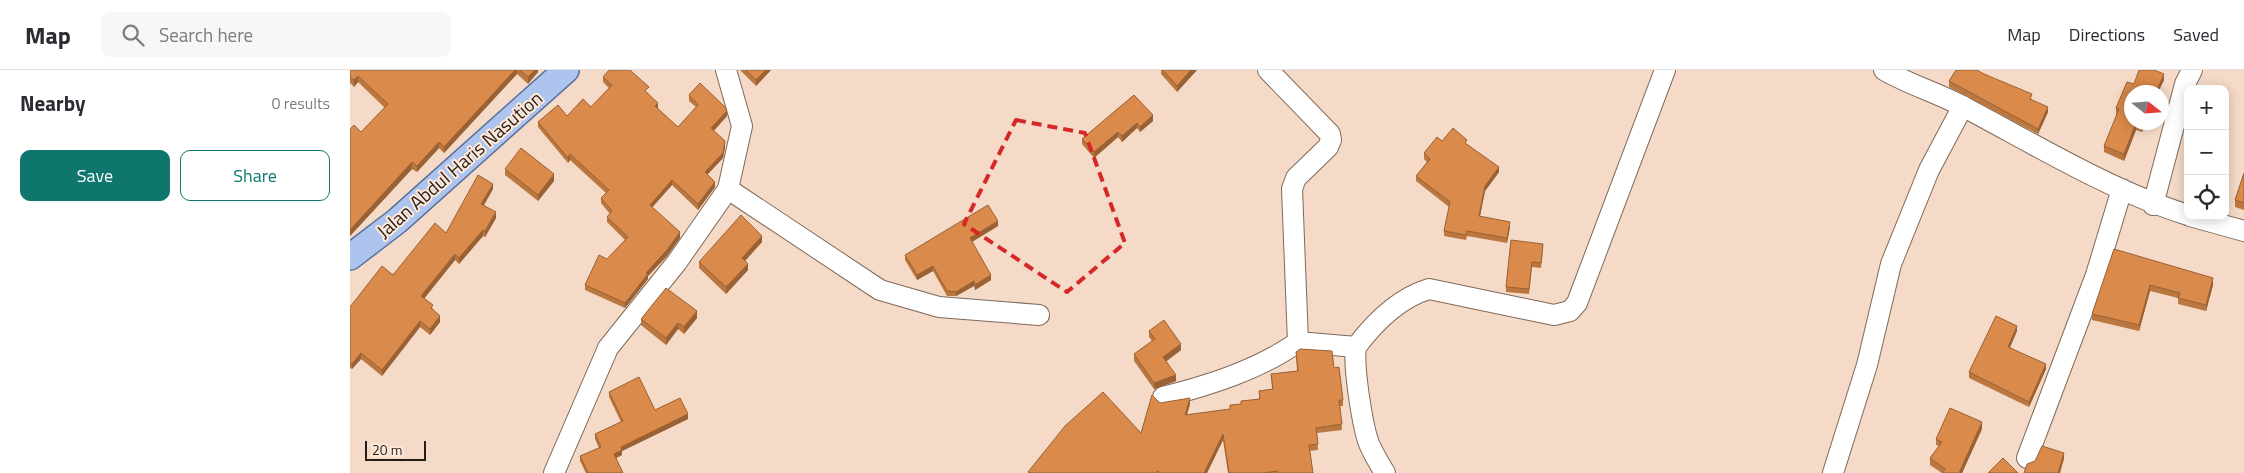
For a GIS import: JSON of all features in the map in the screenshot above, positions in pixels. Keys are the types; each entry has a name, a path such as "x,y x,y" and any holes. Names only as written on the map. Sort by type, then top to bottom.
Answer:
{"main road":[{"name":"Jalan Abdul Haris Nasution","path":"350,257 397,221 566,70"}],"street":[{"path":"554,473 608,348 677,262 728,189 742,126 726,70"},
{"path":"1268,70 1330,134 1331,140 1328,147 1296,178 1292,189 1298,342"},
{"path":"1385,473 1368,441 1356,373 1356,348 1396,305 1414,294 1429,289 1554,316 1570,311 1577,303 1664,70"},
{"path":"1884,70 1963,106 2016,136 2153,205 2184,214"},
{"path":"2153,205 2185,84 2192,70"},
{"path":"1833,473 1867,365 1891,264 1929,170 1963,106"},
{"path":"728,189 880,290 939,307 1039,315"},
{"path":"2027,458 2096,275 2122,189"},
{"path":"2204,220 2244,231"},
{"path":"1163,397 1194,389 1255,366 1298,342 1356,348"}],"highlighted area":[{"path":"1016,120 1085,133 1125,243 1067,292 964,224"}],"building":[{"path":"350,70 515,70 444,147 439,142 417,166 412,162 350,230 350,129 354,125 361,132 388,104 358,76 354,80 350,77"},
{"path":"520,70 535,70 528,77"},
{"path":"609,70 630,70 649,87 645,91 658,103 655,106 678,127 698,105 689,95 700,83 727,111 711,128 725,141 723,153 705,172 715,182 698,204 672,180 650,205 680,232 646,273 648,274 625,303 585,285 599,255 607,259 628,237 607,217 612,211 601,198 609,190 570,154 568,158 538,122 558,105 567,116 583,99 591,107 612,85 603,77"},
{"path":"746,70 766,70 756,80"},
{"path":"1163,70 1191,70 1177,86"},
{"path":"1956,70 1977,70 2032,94 2030,99 2048,107 2038,129 1949,81"},
{"path":"2139,70 2154,70 2164,74 2159,85 2126,85 2127,82 2134,84"},
{"path":"2124,89 2124,130 2133,130 2124,154 2104,146 2119,109 2116,108"},
{"path":"1134,95 1153,115 1140,127 1137,123 1122,136 1118,132 1094,152 1082,139"},
{"path":"1453,128 1467,140 1465,143 1499,167 1485,186 1479,216 1510,222 1507,238 1467,231 1466,235 1444,231 1450,202 1416,176 1430,159 1424,153 1437,137 1442,141"},
{"path":"521,148 554,174 538,195 505,169"},
{"path":"2244,173 2244,203 2235,200"},
{"path":"478,175 493,184 481,204 496,212 485,231 483,230 459,258 455,254 421,296 433,305 431,308 440,316 430,329 420,321 382,370 361,353 352,364 350,362 350,307 382,266 393,275 435,223 446,233"},
{"path":"988,205 998,221 970,238 991,275 975,285 974,281 956,292 947,291 933,266 917,275 905,255"},
{"path":"741,215 762,236 742,258 748,264 726,287 699,262"},
{"path":"1511,240 1543,244 1541,263 1532,262 1529,289 1506,287"},
{"path":"2114,249 2213,278 2206,305 2178,298 2180,293 2150,285 2139,325 2092,314"},
{"path":"666,288 697,311 684,327 678,323 666,338 641,319"},
{"path":"1996,316 2017,326 2008,347 2046,364 2029,402 1969,372"},
{"path":"1164,320 1181,344 1163,357 1176,375 1154,383 1134,354 1155,339 1149,331"},
{"path":"1300,349 1332,351 1334,368 1339,367 1343,400 1339,400 1342,424 1316,428 1318,444 1309,445 1313,473 1278,473 1278,471 1229,473 1223,434 1204,473 1161,473 1157,471 1156,473 1028,472 1065,426 1103,392 1141,433 1152,395 1160,403 1190,398 1185,415 1230,409 1230,405 1241,404 1241,401 1260,399 1259,391 1273,389 1271,374 1298,371 1296,352"},
{"path":"639,377 655,410 680,398 688,414 621,447 622,450 614,454 623,473 588,473 580,456 601,447 595,434 623,421 609,392"},
{"path":"1950,408 1982,422 1959,473 1942,473 1945,469 1930,458 1942,442 1936,439"},
{"path":"2042,446 2064,453 2058,473 2024,473 2027,464 2035,461"},
{"path":"2003,458 2018,473 1988,473"}]}
